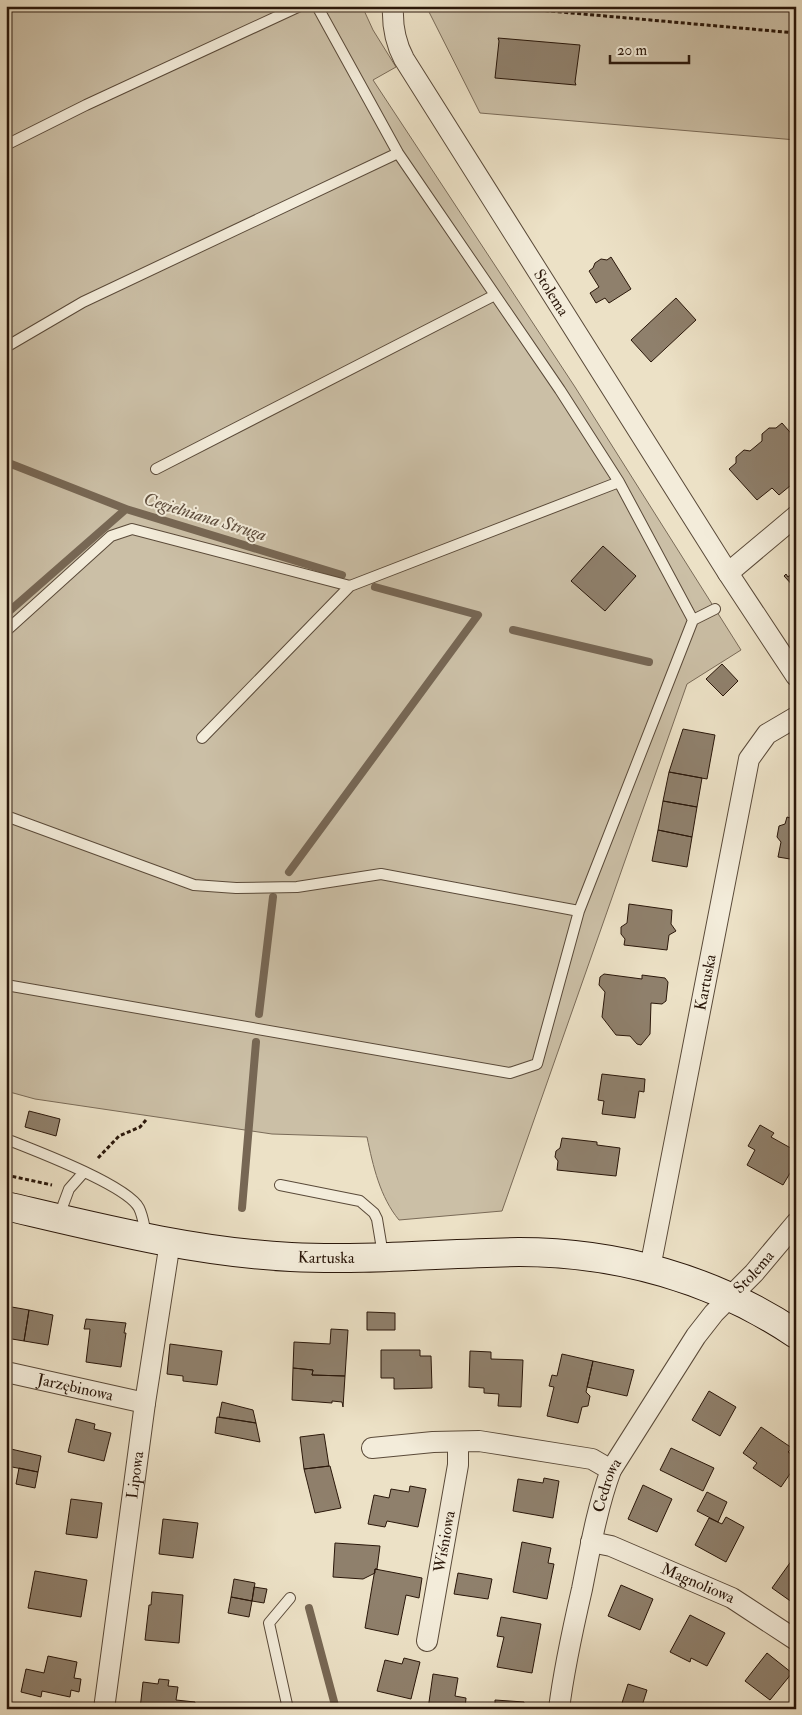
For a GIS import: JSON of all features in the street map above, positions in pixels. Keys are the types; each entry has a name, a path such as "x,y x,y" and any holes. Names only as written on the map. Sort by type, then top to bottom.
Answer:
{"street":[{"name":"Stolema","path":"393,6 395,40 404,60 728,573 796,676"},
{"path":"728,573 796,516"},
{"name":"Kartuska","path":"650,1268 749,759 767,734 796,717"},
{"name":"Kartuska","path":"6,1206 158,1240 240,1253 291,1257 383,1257 520,1252 611,1260 650,1268 691,1280 731,1297 796,1334"},
{"name":"Stolema","path":"731,1297 796,1223"},
{"name":"Lipowa","path":"104,1709 145,1403 158,1240"},
{"name":"Cedrowa","path":"561,1708 562,1683 591,1542 603,1492 611,1470 696,1336 714,1313 731,1297"},
{"name":"Jarzębinowa","path":"6,1372 145,1403"},
{"path":"372,1448 479,1441 592,1459 611,1470"},
{"name":"Wiśniowa","path":"427,1640 458,1464 458,1442"},
{"name":"Magnoliowa","path":"591,1542 611,1546 732,1598 796,1640"}],"lane":[{"path":"6,145 300,6"},
{"path":"318,6 398,153 560,390 619,482 693,620"},
{"path":"6,347 83,302 398,153"},
{"path":"156,469 495,295"},
{"path":"202,738 350,586 619,482"},
{"path":"6,631 111,536 132,529 350,586"},
{"path":"6,985 510,1073 537,1064 579,911 693,620 715,609"},
{"path":"6,816 194,885 236,888 298,887 381,874 579,911"},
{"path":"6,1139 84,1172 130,1197 158,1240"},
{"path":"58,1218 70,1189 84,1172"},
{"path":"280,1185 360,1200 374,1213 377,1219 383,1257"},
{"path":"288,1709 269,1623 290,1598"}],"path":[{"path":"493,6 796,33"},
{"path":"84,1172 119,1136 140,1127 146,1120"},
{"path":"6,1175 31,1180"}],"shaded area":[{"path":"6,6 362,6 373,30 396,67 373,80 575,387 741,650 687,684 502,1211 399,1220 382,1191 367,1137 272,1134 35,1099 6,1091"},
{"path":"426,6 796,6 796,140 480,113"}],"building":[{"path":"498,38 580,45 576,85 495,78"},
{"path":"611,257 631,289 609,303 605,298 596,303 590,293 599,287 589,271 601,259 607,260"},
{"path":"676,298 696,320 651,362 631,340"},
{"path":"782,423 796,439 796,481 779,495 772,488 757,500 729,469 736,463 736,457 744,450 750,451 762,441 762,434 769,428 776,428"},
{"path":"603,546 636,576 605,611 571,581"},
{"path":"796,570 796,589 784,576 786,574 788,577"},
{"path":"722,664 738,681 723,696 706,679"},
{"path":"683,729 715,735 707,779 669,772"},
{"path":"669,772 702,778 697,807 663,801"},
{"path":"663,801 697,807 692,837 658,830"},
{"path":"792,806 796,806 796,860 778,857 781,842 777,837 779,826 785,824 787,817 790,818"},
{"path":"658,830 692,837 687,867 652,861"},
{"path":"629,904 672,910 671,924 676,931 669,935 667,950 624,945 625,939 621,934 621,927 627,923"},
{"path":"604,974 642,979 642,975 665,978 668,982 666,1001 662,1004 651,1003 650,1034 641,1045 637,1044 630,1036 616,1035 602,1017 605,992 599,985 600,977"},
{"path":"602,1074 645,1079 644,1092 639,1091 635,1118 602,1114 604,1101 598,1100"},
{"path":"29,1111 60,1119 56,1136 25,1127"},
{"path":"760,1125 774,1133 771,1137 796,1151 796,1163 783,1185 747,1165 755,1150 748,1146"},
{"path":"562,1138 597,1142 597,1145 620,1148 616,1176 557,1170 558,1161 555,1157 556,1151 560,1148"},
{"path":"6,1294 9,1295 6,1306"},
{"path":"6,1306 29,1310 24,1341 6,1338"},
{"path":"29,1310 53,1315 48,1345 24,1341"},
{"path":"367,1312 395,1313 395,1330 367,1330"},
{"path":"86,1319 126,1323 121,1367 86,1362 90,1329 84,1329"},
{"path":"331,1329 348,1330 345,1376 312,1375 313,1370 293,1368 294,1342 330,1344"},
{"path":"170,1344 222,1351 217,1385 183,1381 183,1376 167,1374"},
{"path":"381,1350 420,1350 420,1356 431,1356 432,1388 394,1389 394,1378 381,1378"},
{"path":"470,1351 491,1352 491,1359 523,1360 521,1407 498,1406 499,1394 484,1393 484,1388 469,1387"},
{"path":"562,1354 593,1361 586,1392 590,1396 588,1406 582,1407 578,1423 547,1416 554,1387 549,1386 552,1375 557,1376"},
{"path":"593,1361 634,1370 627,1396 587,1387"},
{"path":"293,1368 313,1370 312,1375 345,1376 343,1407 342,1402 292,1400"},
{"path":"709,1391 736,1407 720,1436 692,1420"},
{"path":"222,1402 253,1410 256,1423 219,1417"},
{"path":"217,1417 256,1423 260,1442 215,1433"},
{"path":"76,1419 95,1424 94,1429 111,1433 104,1461 68,1452"},
{"path":"761,1427 792,1448 788,1452 796,1457 796,1465 781,1487 753,1468 757,1463 743,1453"},
{"path":"324,1434 329,1466 304,1469 300,1437"},
{"path":"671,1448 714,1468 703,1491 660,1470"},
{"path":"11,1449 41,1456 38,1472 7,1466"},
{"path":"330,1466 341,1508 315,1513 304,1469"},
{"path":"19,1468 38,1472 35,1488 16,1484"},
{"path":"544,1478 559,1481 553,1518 513,1511 518,1479 543,1483"},
{"path":"643,1485 672,1499 657,1532 628,1519"},
{"path":"410,1486 426,1489 418,1527 387,1521 385,1527 368,1524 374,1495 389,1498 391,1489 409,1492"},
{"path":"707,1492 727,1502 718,1522 697,1511"},
{"path":"71,1499 102,1503 97,1538 66,1534"},
{"path":"726,1517 744,1527 726,1562 695,1545 709,1518 722,1524"},
{"path":"163,1519 198,1523 193,1558 159,1554"},
{"path":"522,1542 551,1548 548,1563 554,1564 547,1599 513,1592"},
{"path":"335,1543 380,1546 375,1573 363,1579 333,1577"},
{"path":"792,1560 796,1562 796,1605 772,1588"},
{"path":"375,1569 422,1578 419,1598 406,1595 398,1635 365,1628"},
{"path":"35,1571 87,1580 81,1617 28,1608"},
{"path":"458,1573 492,1579 488,1599 454,1594"},
{"path":"234,1579 255,1583 252,1601 231,1597"},
{"path":"621,1585 653,1599 640,1630 608,1616"},
{"path":"254,1587 267,1589 264,1603 252,1601"},
{"path":"152,1592 183,1595 179,1643 145,1640"},
{"path":"231,1597 252,1601 249,1617 228,1613"},
{"path":"690,1615 725,1633 707,1666 691,1658 690,1662 670,1652"},
{"path":"501,1617 541,1624 532,1673 497,1667 504,1637 497,1636"},
{"path":"767,1653 792,1673 770,1700 745,1681"},
{"path":"48,1656 77,1662 74,1678 81,1679 79,1692 71,1690 70,1697 42,1691 41,1697 21,1692 26,1669 44,1673"},
{"path":"404,1658 420,1662 411,1699 377,1691 385,1660 402,1664"},
{"path":"433,1674 458,1678 455,1696 466,1698 465,1709 428,1709"},
{"path":"159,1679 169,1680 168,1686 178,1687 176,1700 195,1702 194,1709 140,1709 143,1682 158,1684"},
{"path":"628,1684 647,1690 641,1709 622,1703"},
{"path":"495,1700 524,1702 524,1709 495,1709"}],"waterway":[{"name":"Cegielniana Struga","path":"6,462 126,509 342,575"},
{"name":"Cegielniana Struga","path":"6,614 126,509"},
{"path":"289,872 478,615 375,587"},
{"name":"Cegielniana Struga","path":"513,630 649,662"},
{"path":"259,1014 273,897"},
{"path":"242,1208 256,1042"},
{"path":"309,1608 336,1709"}]}
